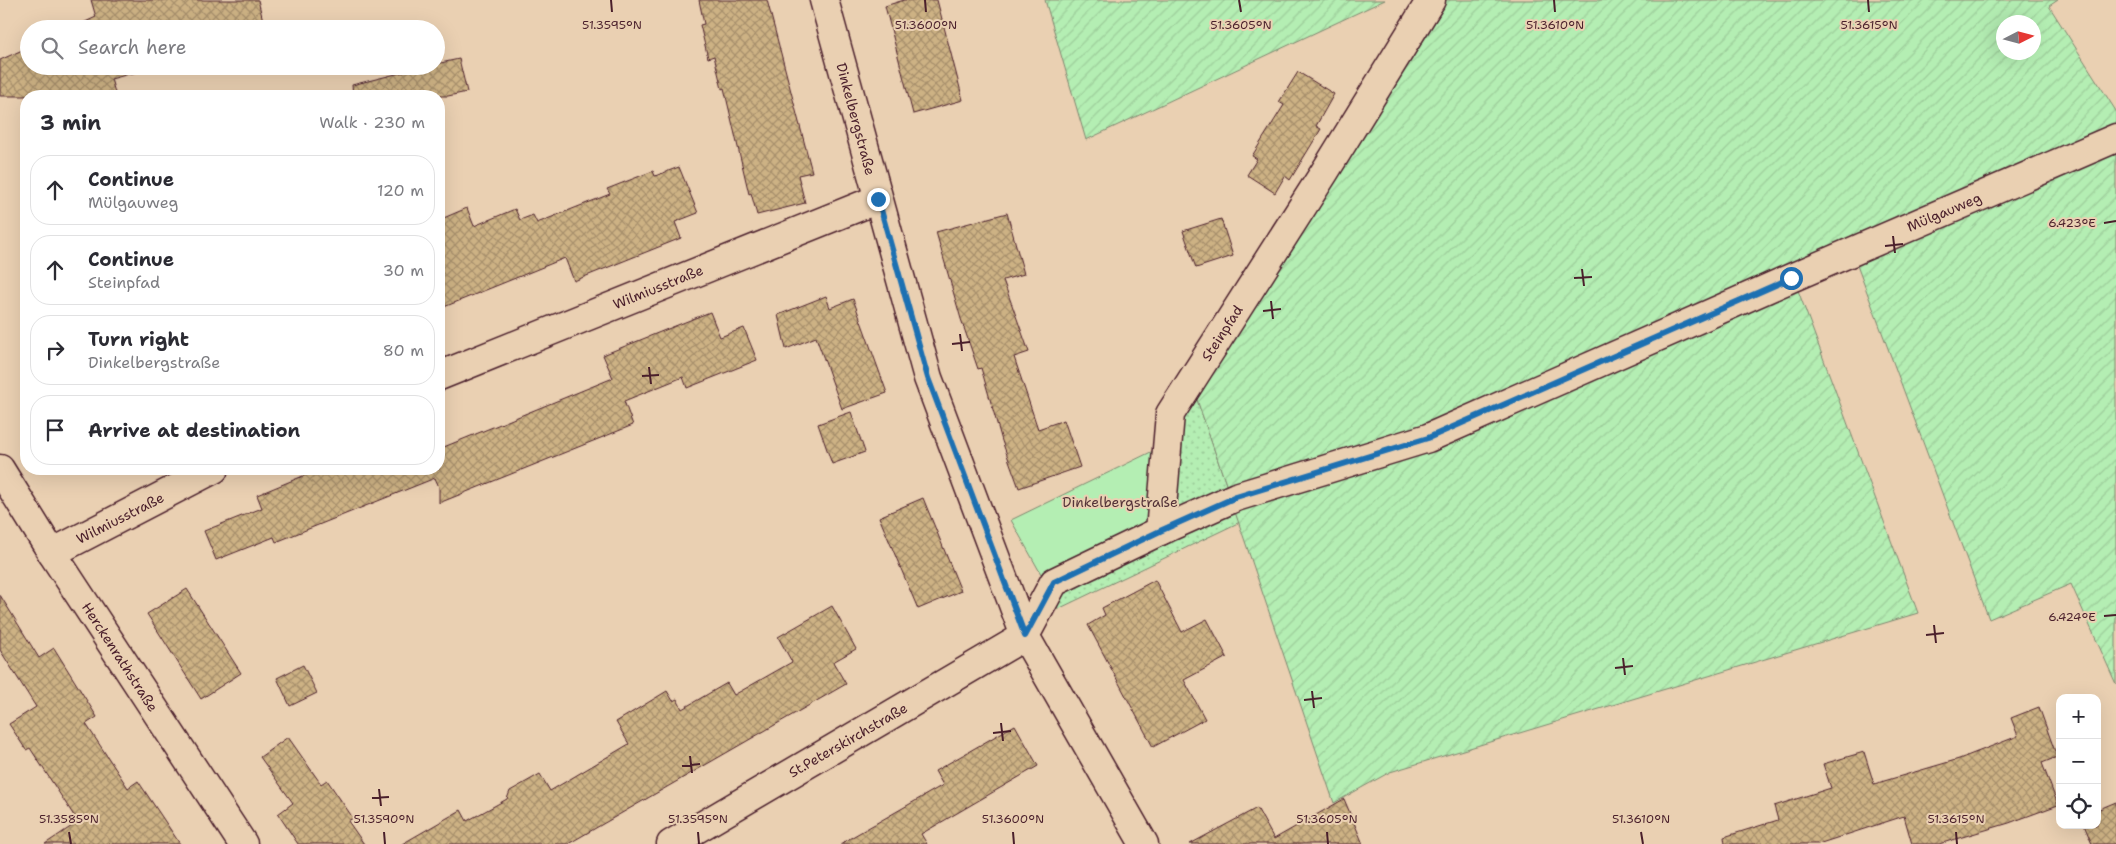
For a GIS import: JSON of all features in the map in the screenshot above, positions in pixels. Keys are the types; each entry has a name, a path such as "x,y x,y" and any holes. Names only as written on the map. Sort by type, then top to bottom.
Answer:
{"street":[{"name":"Dinkelbergstraße","path":"824,0 928,378 1025,636 1144,844"},
{"name":"Steinpfad","path":"1160,531 1170,414 1319,182 1431,0"},
{"name":"Mülgauweg","path":"1160,531 1236,497 1428,438 1791,278 2116,138"},
{"name":"Wilmiusstraße","path":"445,374 878,199"},
{"name":"Herckenrathstraße","path":"0,469 52,553 243,844"},
{"name":"Wilmiusstraße","path":"52,553 202,475"},
{"path":"1025,636 1054,582 1160,531"},
{"name":"St.Peterskirchstraße","path":"671,844 1025,636"}],"green space":[{"path":"1045,0 1385,0 1086,140"},
{"path":"1440,0 2058,0 2049,6 2116,111 2116,128 1806,256 1424,426 1227,487 1194,391"},
{"path":"2116,150 2116,684 2071,584 1989,619 1855,260"},
{"path":"1796,285 1918,613 1390,772 1334,803 1234,509"},
{"path":"1194,391 1227,487 1179,509 1175,505 1176,420"},
{"name":"Dinkelbergstraße","path":"1155,450 1149,523 1041,574 1011,520"},
{"path":"1234,509 1240,522 1056,610 1051,602 1050,595"}],"building":[{"path":"91,0 258,0 263,20 90,20 96,17"},
{"path":"699,0 767,0 812,172 798,175 805,203 757,215 751,193 749,194 724,88 722,89 714,56 708,58 700,25 704,24"},
{"path":"904,0 937,0 963,100 913,114 885,6"},
{"path":"20,51 20,75 126,75 111,79 114,90 20,90 20,96 0,96 0,60"},
{"path":"459,59 467,92 445,96 445,90 352,90 352,85 392,75 445,75 445,62"},
{"path":"1298,72 1334,94 1316,126 1321,129 1290,180 1285,176 1275,193 1247,175 1257,159 1252,156 1284,105 1279,102"},
{"path":"679,167 698,213 675,222 681,238 574,281 565,258 445,307 445,217 467,208 474,226 515,209 520,220 533,215 537,223 610,194 607,189 653,171 655,176"},
{"path":"1007,213 1024,274 1003,280 1029,352 1014,357 1038,429 1064,420 1080,467 1019,488 1002,441 981,368 978,369 961,319 936,232"},
{"path":"1221,219 1233,256 1196,268 1183,231"},
{"path":"826,296 830,308 853,299 887,393 842,409 816,337 786,349 778,315"},
{"path":"710,312 720,337 744,328 757,360 687,388 683,377 624,401 633,425 439,503 439,487 435,478 276,542 274,537 216,560 204,531 262,508 257,495 305,475 445,475 445,447 613,378 603,355"},
{"path":"851,412 865,452 832,464 818,424"},
{"path":"923,498 961,591 918,609 879,517"},
{"path":"1155,580 1182,632 1207,619 1227,657 1184,680 1205,719 1153,747 1088,625 1105,615 1102,608"},
{"path":"187,589 241,673 201,699 147,614"},
{"path":"0,595 39,658 54,648 97,717 86,724 128,788 138,781 180,844 45,844 78,822 30,748 26,750 9,724 36,707 0,650"},
{"path":"832,606 856,649 833,662 846,684 568,844 402,844 461,810 467,821 507,799 510,791 540,774 550,791 629,744 616,722 667,691 673,701 677,699 682,709 727,683 734,695 792,662 778,637"},
{"path":"303,665 317,693 290,706 277,678"},
{"path":"2039,707 2056,754 2056,757 2042,763 2056,800 2056,806 2009,823 1939,844 1912,844 1904,816 1818,844 1725,844 1724,837 1778,820 1774,806 1831,788 1823,764 1864,752 1874,784 1959,759 2018,736 2011,718"},
{"path":"1015,725 1038,766 921,834 927,844 840,844 943,785 935,771"},
{"path":"288,737 321,784 327,780 353,818 348,821 364,844 298,844 278,814 293,803 260,757"},
{"path":"1344,799 1363,844 1190,844 1257,808 1274,839"},
{"path":"2116,802 2116,844 2092,844 2086,829 2101,829 2101,808"}],"route":[{"path":"878,199 928,378 1025,636 1054,582 1160,531 1236,497 1428,438 1791,278"}]}
